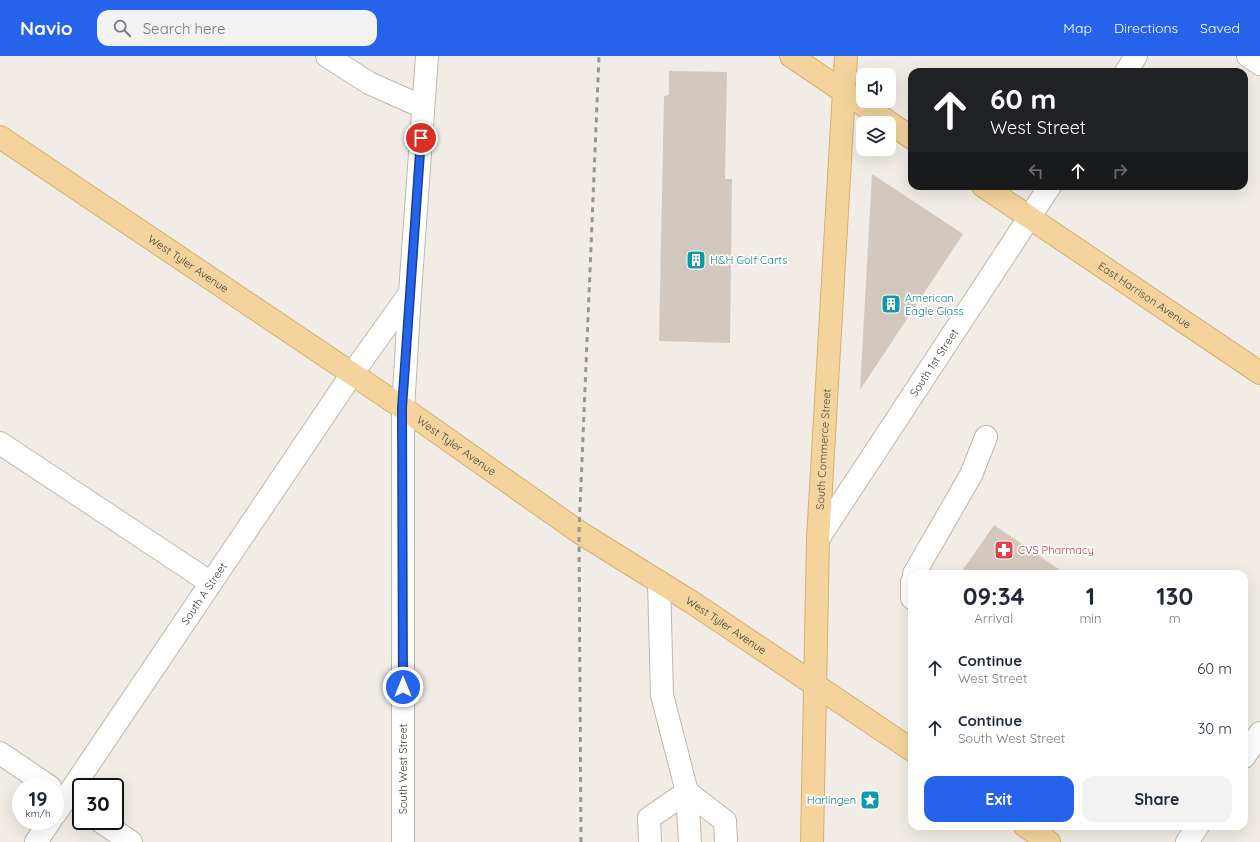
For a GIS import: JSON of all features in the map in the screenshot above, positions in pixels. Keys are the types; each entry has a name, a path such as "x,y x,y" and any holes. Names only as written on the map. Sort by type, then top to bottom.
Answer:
{"main road":[{"path":"791,56 908,135"},
{"name":"South Commerce Street","path":"812,842 818,539 846,56"},
{"name":"West Tyler Avenue","path":"0,137 402,408 579,532 693,603 908,747"},
{"name":"East Harrison Avenue","path":"989,190 1260,372"},
{"path":"1031,830 1049,842"}],"street":[{"path":"327,56 369,83 423,107"},
{"path":"352,374 410,293 427,56"},
{"path":"1128,68 1136,56"},
{"path":"1248,56 1260,64"},
{"name":"South 1st Street","path":"818,539 1047,190"},
{"name":"South West Street","path":"403,842 402,408 410,293"},
{"name":"South A Street","path":"64,795 211,583 352,374"},
{"path":"916,570 971,475 986,437"},
{"path":"0,443 211,583"},
{"path":"659,582 662,694 687,792 690,842"},
{"path":"1248,751 1260,733"},
{"path":"0,753 33,778"},
{"path":"650,842 649,818 687,792"},
{"path":"687,792 725,822 726,842"},
{"path":"36,842 44,830"},
{"path":"113,830 131,842"},
{"path":"1187,842 1195,830"}],"building":[{"name":"H&H Golf Carts","path":"669,71 727,72 725,179 732,179 730,343 659,341 664,96 669,95"},
{"name":"American Eagle Glass","path":"872,174 963,234 860,390"},
{"name":"CVS Pharmacy","path":"994,525 1060,570 963,570"}],"railway":[{"path":"581,842 579,532 599,56"}],"place":[{"name":"H&H Golf Carts","path":"696,260"},
{"name":"American Eagle Glass","path":"891,304"},
{"name":"CVS Pharmacy","path":"1004,550"},
{"name":"Harlingen","path":"870,800"}],"route":[{"path":"403,687 402,408 421,138"}]}
